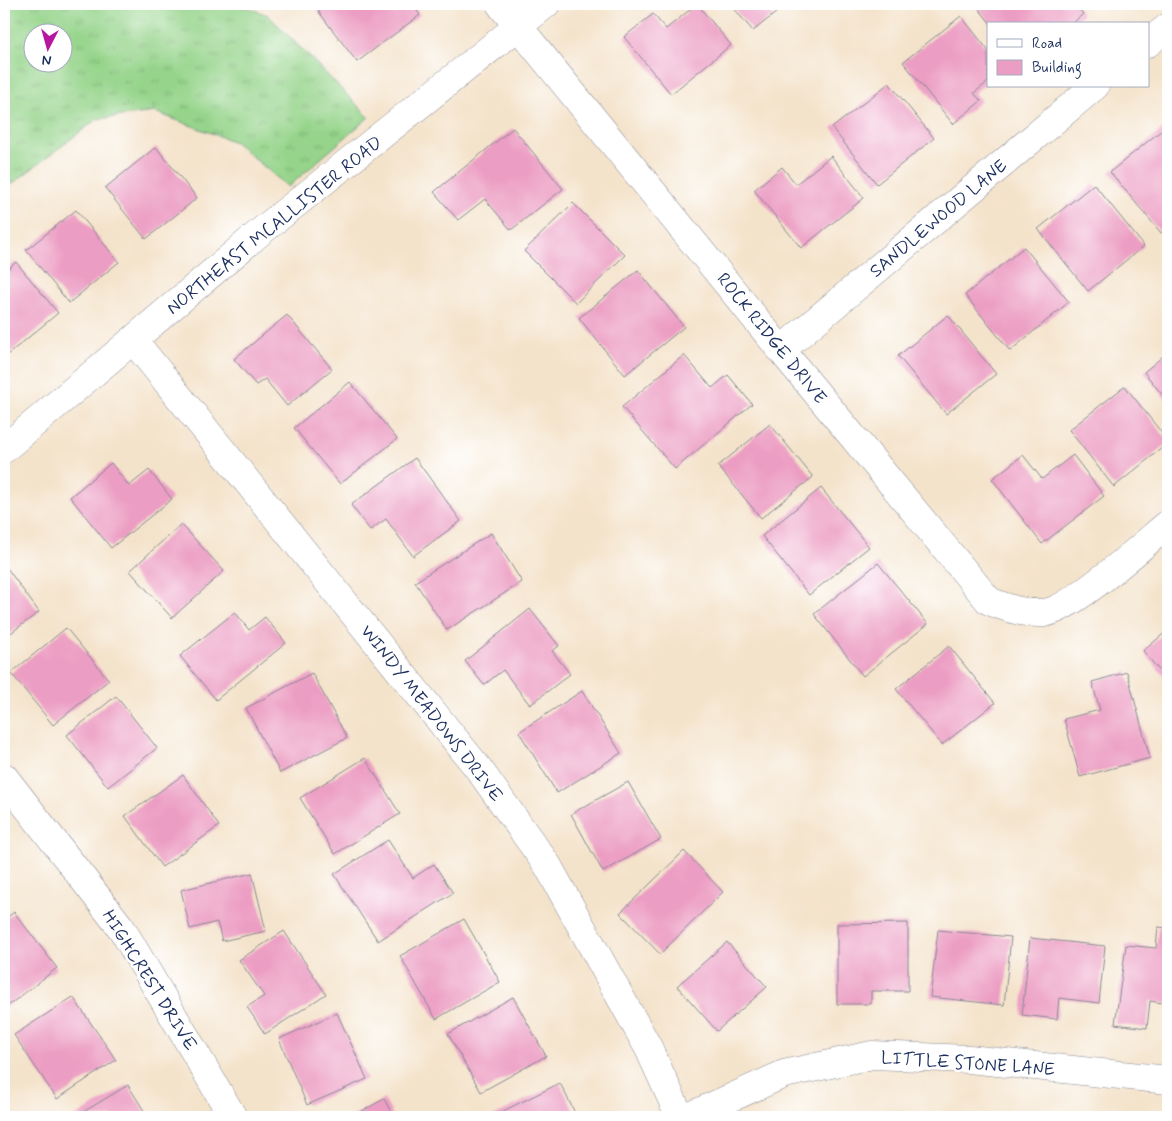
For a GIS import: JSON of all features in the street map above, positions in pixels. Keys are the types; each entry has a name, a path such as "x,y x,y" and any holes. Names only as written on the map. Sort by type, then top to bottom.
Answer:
{"street":[{"name":"ROCK RIDGE DRIVE","path":"500,4 781,350 989,601 1013,611 1046,613 1075,600 1168,524"},
{"name":"NORTHEAST MCALLISTER ROAD","path":"4,449 134,341 259,233 546,4"},
{"path":"1150,41 1168,27"},
{"name":"SANDLEWOOD LANE","path":"781,350 1093,88"},
{"name":"WINDY MEADOWS DRIVE","path":"134,341 478,768 548,866 649,1048 680,1117"},
{"name":"HIGHCREST DRIVE","path":"4,777 122,929 233,1117"},
{"name":"LITTLE STONE LANE","path":"688,1117 784,1074 872,1055 969,1059 1168,1080"}],"green space":[{"path":"4,4 238,4 268,15 369,117 288,187 235,142 155,112 97,119 4,190"}],"building":[{"path":"327,4 412,4 420,15 357,62 318,11"},
{"path":"697,4 731,45 671,94 624,37 653,14 666,29"},
{"path":"730,4 787,4 753,31"},
{"path":"975,4 1075,4 1083,14 1074,22 989,22"},
{"path":"961,16 987,49 987,83 974,93 981,101 953,124 903,62"},
{"path":"889,83 934,138 877,184 832,128"},
{"path":"1168,125 1168,227 1161,233 1110,172"},
{"path":"513,128 563,189 511,230 485,199 458,220 434,192"},
{"path":"156,147 197,198 146,239 105,188"},
{"path":"831,156 864,198 801,248 754,190 782,167 796,184"},
{"path":"1094,184 1144,246 1088,291 1038,229"},
{"path":"573,203 625,255 576,303 524,251"},
{"path":"76,210 119,262 69,303 26,250"},
{"path":"1024,247 1069,302 1010,351 965,295"},
{"path":"16,262 58,313 6,356 4,353 4,272"},
{"path":"638,270 684,327 625,375 579,318"},
{"path":"287,315 332,369 287,406 265,379 256,385 234,359"},
{"path":"948,315 996,374 946,414 898,356"},
{"path":"1168,352 1168,402 1144,372"},
{"path":"684,355 712,388 728,375 752,404 675,469 622,407"},
{"path":"350,382 397,439 340,484 294,428"},
{"path":"1125,386 1168,443 1114,487 1069,430"},
{"path":"770,424 813,477 761,518 718,466"},
{"path":"1023,455 1042,479 1073,455 1104,496 1042,544 992,479"},
{"path":"415,458 461,521 413,556 386,519 370,530 351,505"},
{"path":"111,463 129,486 149,470 172,499 111,548 70,497"},
{"path":"821,488 869,547 809,595 762,536"},
{"path":"181,524 224,571 172,618 130,571"},
{"path":"491,533 522,582 447,630 415,582"},
{"path":"878,563 928,624 863,676 814,614"},
{"path":"4,564 39,612 4,638"},
{"path":"530,609 559,646 552,651 570,674 530,705 503,670 484,685 465,661"},
{"path":"235,612 249,630 265,617 286,643 216,700 180,656"},
{"path":"66,628 109,680 53,725 11,673"},
{"path":"1168,630 1168,681 1143,651"},
{"path":"949,646 995,703 942,745 896,689"},
{"path":"1127,672 1150,758 1080,777 1064,719 1100,710 1092,682"},
{"path":"312,673 347,738 280,773 246,708"},
{"path":"582,691 621,753 557,793 519,732"},
{"path":"116,696 157,748 108,787 67,735"},
{"path":"365,758 400,814 335,854 300,798"},
{"path":"183,775 219,826 162,867 125,816"},
{"path":"628,782 661,839 603,872 571,814"},
{"path":"388,840 413,878 434,864 453,893 378,941 334,874"},
{"path":"684,851 723,892 660,954 620,913"},
{"path":"252,873 266,931 222,941 217,922 190,929 181,890"},
{"path":"14,912 57,968 4,1009 4,920"},
{"path":"464,919 500,982 436,1019 400,956"},
{"path":"908,923 908,991 871,991 871,1004 837,1004 837,924"},
{"path":"1158,927 1168,928 1168,1004 1150,1001 1147,1028 1115,1024 1126,945 1156,948"},
{"path":"938,930 1011,937 1004,1005 930,997"},
{"path":"284,931 326,994 265,1034 247,1007 264,996 239,960"},
{"path":"1030,938 1105,946 1099,1003 1059,998 1057,1019 1022,1015"},
{"path":"727,942 767,987 717,1031 677,986"},
{"path":"73,997 116,1060 57,1099 14,1035"},
{"path":"513,997 546,1056 481,1092 448,1034"},
{"path":"337,1013 367,1079 307,1105 279,1039"},
{"path":"560,1083 577,1117 491,1117"},
{"path":"128,1085 148,1117 75,1117"},
{"path":"384,1099 394,1117 351,1117"}]}
